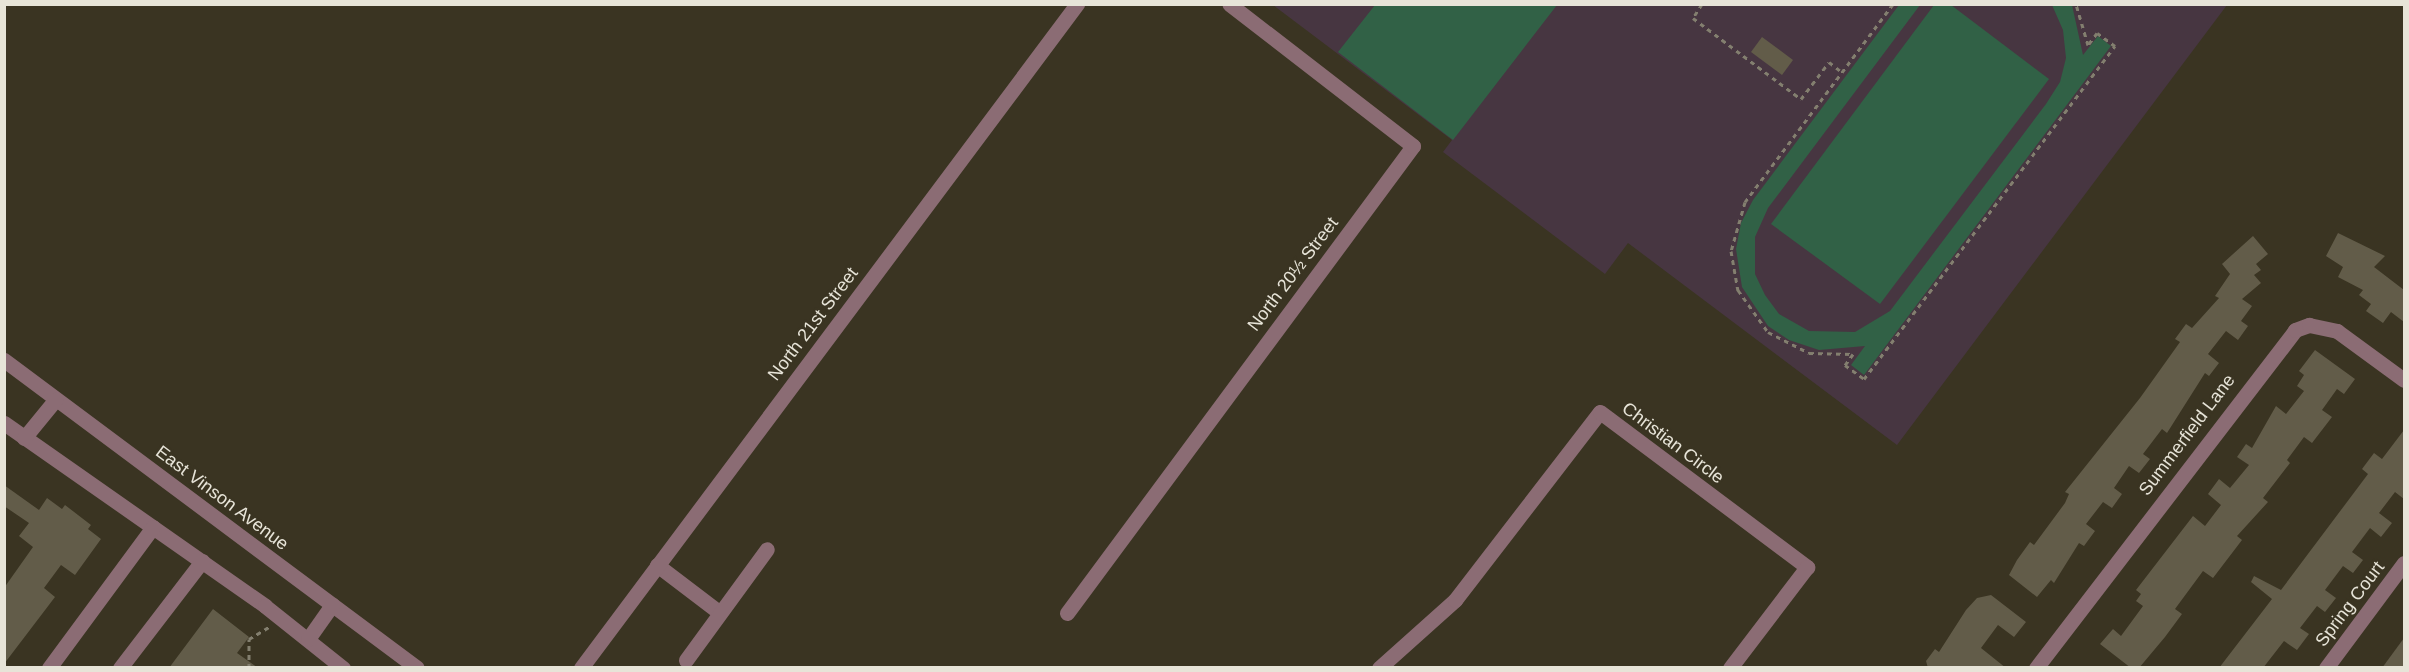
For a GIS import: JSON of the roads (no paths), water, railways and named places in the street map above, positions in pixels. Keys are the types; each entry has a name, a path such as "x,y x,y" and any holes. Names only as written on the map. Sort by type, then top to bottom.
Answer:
{"street":[{"name":"North 21st Street","path":"581,668 1077,4"},
{"name":"North 20½ Street","path":"1067,613 1413,146 1229,4"},
{"name":"Summerfield Lane","path":"2036,668 2295,330 2309,325 2337,331 2404,380"},
{"name":"East Vinson Avenue","path":"4,360 417,668"},
{"path":"24,438 56,399"},
{"name":"Christian Circle","path":"1379,668 1455,600 1600,412 1807,567 1730,668"},
{"path":"4,423 202,561 283,620 343,668"},
{"path":"49,668 153,528"},
{"path":"686,660 767,549"},
{"path":"120,668 202,561"},
{"name":"Spring Court","path":"2326,668 2404,563"},
{"path":"657,565 719,612"},
{"path":"308,639 333,605"}]}
